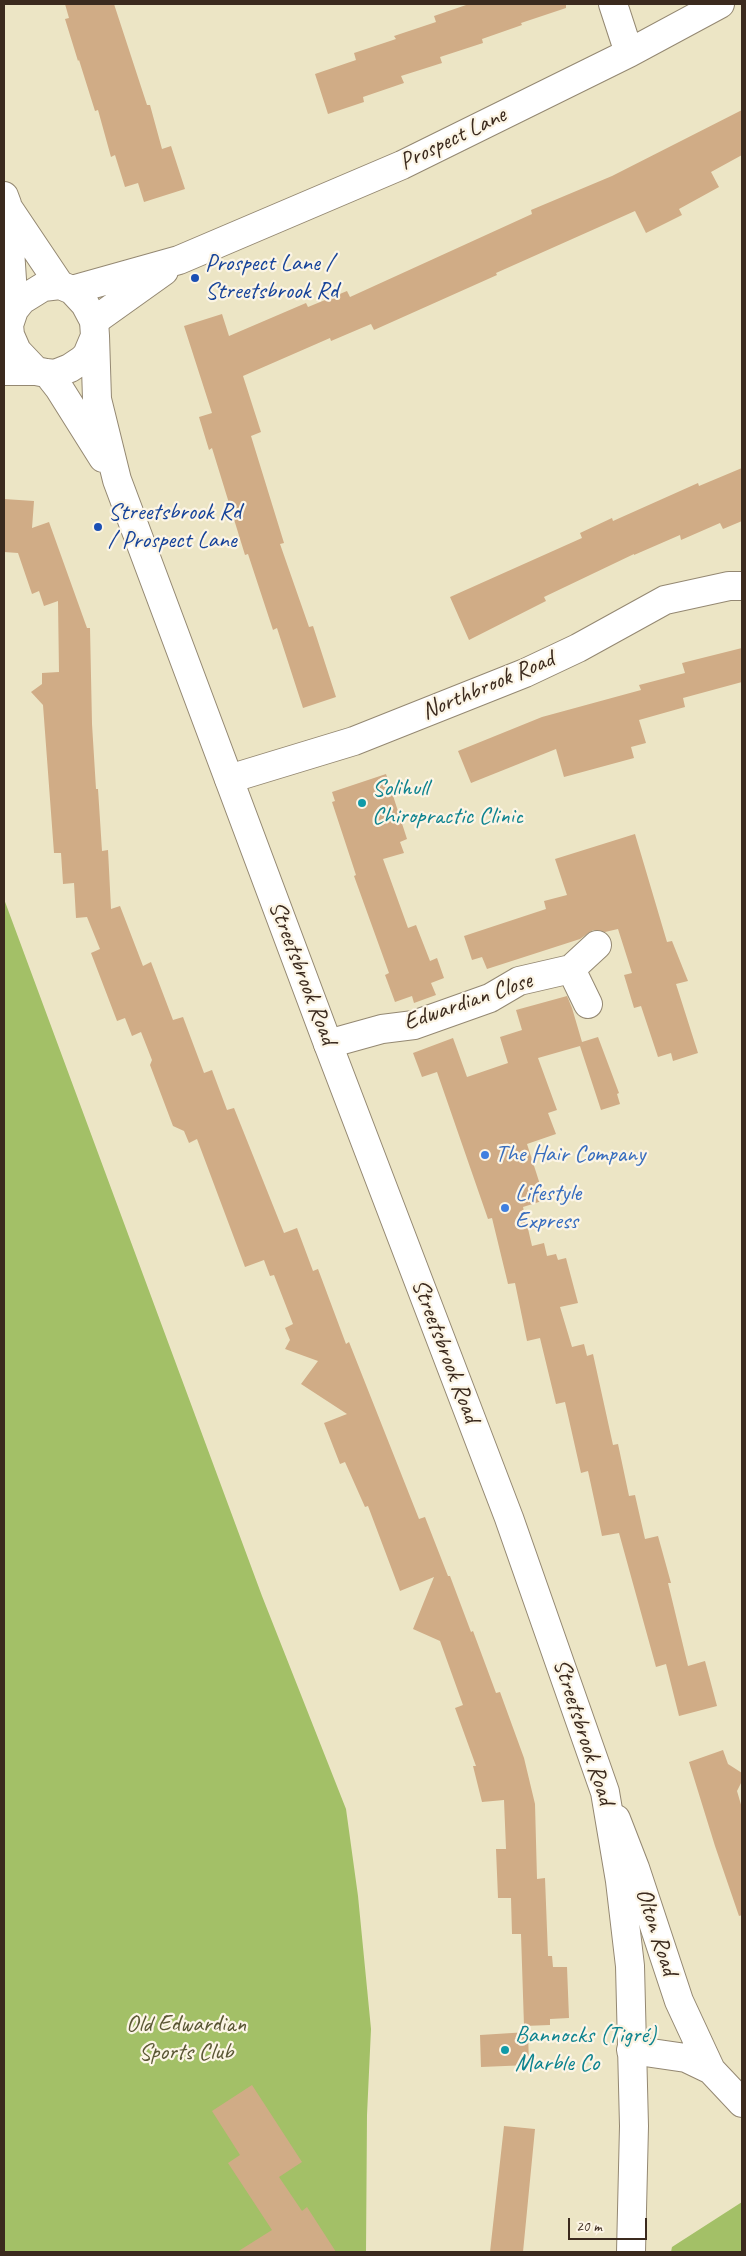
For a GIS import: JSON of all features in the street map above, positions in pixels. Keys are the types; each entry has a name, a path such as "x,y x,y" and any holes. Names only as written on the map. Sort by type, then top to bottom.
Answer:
{"main road":[{"path":"613,4 629,53"},
{"name":"Prospect Lane","path":"66,287 180,260 402,165 629,53 720,4"},
{"path":"4,371 56,374 70,368 87,355 95,328 85,304 66,287 5,200"},
{"path":"5,200 10,335 17,352 42,372"},
{"name":"Prospect Lane","path":"95,328 180,260"},
{"path":"9,321 22,300 31,293 43,287 66,287"},
{"name":"Streetsbrook Road","path":"95,328 97,399 117,480 328,1044 509,1518 605,1792 620,1881 630,1966 634,2126 631,2252"},
{"name":"Streetsbrook Road","path":"42,372 87,430 117,480"},
{"name":"Northbrook Road","path":"229,779 354,741 525,673 578,648 665,600 728,586 742,586"},
{"path":"588,1004 571,969 597,945"},
{"name":"Edwardian Close","path":"328,1044 382,1029 414,1025 490,998 519,981 571,969"},
{"name":"Olton Road","path":"605,1792 635,1868 679,2001 710,2070"},
{"name":"Olton Road","path":"631,2050 686,2058 710,2070 742,2103"}],"green space":[{"name":"Old Edwardian Sports Club","path":"4,899 262,1596 346,1809 358,1896 371,2029 367,2115 366,2252 4,2252"},
{"path":"742,2202 742,2252 671,2252 672,2247"}],"building":[{"path":"65,4 114,4 147,105 150,105 162,149 171,146 185,189 144,202 138,183 125,187 115,155 111,157 98,110 95,111 78,61 65,19 69,18"},
{"path":"469,4 566,4 566,8 521,23 522,25 482,39 483,43 440,57 442,63 401,76 404,83 363,97 364,102 328,114 315,74 356,60 354,53 396,39 394,36 436,22 434,16"},
{"path":"742,110 742,155 711,172 719,187 679,209 682,215 646,233 635,211 374,330 371,324 331,341 330,338 243,376 261,432 251,436 284,543 280,544 309,627 313,626 336,697 303,708 277,628 273,630 248,554 245,555 212,448 209,450 199,417 212,413 184,326 222,314 229,336 306,303 308,307 347,291 350,297 532,214 531,210 612,176"},
{"path":"742,468 742,521 723,529 720,523 681,540 680,535 634,554 544,597 546,601 469,640 450,597 582,538 580,533 612,518 613,521 698,483 699,486"},
{"path":"4,499 34,501 32,528 49,522 87,628 90,628 92,724 96,789 98,789 102,851 108,850 111,909 120,906 143,966 151,962 173,1020 183,1017 204,1073 212,1070 227,1110 234,1108 284,1233 297,1228 313,1271 318,1269 346,1344 349,1342 419,1519 425,1517 471,1632 473,1631 496,1693 500,1692 524,1758 535,1804 537,1879 545,1878 548,1956 552,1956 553,1967 567,1967 569,2018 550,2019 550,2025 524,2026 521,1934 512,1934 511,1898 498,1898 496,1849 506,1849 504,1800 482,1802 473,1766 476,1766 455,1708 463,1705 440,1641 413,1629 434,1577 400,1591 368,1506 365,1507 345,1462 340,1464 324,1423 347,1414 301,1384 318,1361 285,1349 290,1340 285,1328 293,1324 274,1275 270,1276 264,1260 245,1267 197,1139 189,1143 184,1131 173,1126 150,1065 152,1060 141,1032 132,1036 125,1018 117,1021 91,953 100,949 87,917 76,918 74,883 63,884 61,853 54,853 43,705 31,692 42,684 42,673 59,672 58,601 44,606 39,591 32,594 18,553 4,552"},
{"path":"742,648 742,682 683,698 685,707 639,720 646,743 631,747 634,758 564,777 556,749 471,783 458,751 542,717 641,690 639,685 685,673 682,663"},
{"path":"386,774 407,839 400,842 404,853 383,859 408,928 416,925 430,961 437,958 444,978 431,983 436,995 414,1003 412,996 395,1002 385,975 389,973 354,876 356,875 332,802 335,801 332,792"},
{"path":"635,834 667,942 672,941 688,981 676,984 698,1053 673,1061 671,1053 658,1057 641,1006 634,1008 624,975 632,973 618,929 605,932 593,930 580,939 487,969 482,957 472,960 464,936 546,909 544,901 567,895 555,859"},
{"path":"567,996 582,1042 598,1037 619,1093 617,1094 620,1104 601,1110 580,1046 538,1058 557,1110 548,1113 556,1134 527,1144 545,1200 523,1207 532,1246 544,1243 547,1256 556,1254 558,1260 566,1258 578,1303 560,1307 572,1347 584,1344 587,1356 593,1354 613,1445 618,1444 629,1496 635,1495 645,1539 658,1536 671,1583 668,1583 688,1666 705,1661 717,1706 679,1716 666,1664 656,1667 619,1533 602,1536 588,1471 581,1473 565,1402 556,1404 540,1338 527,1341 515,1283 508,1284 492,1218 488,1219 437,1072 422,1077 413,1053 453,1038 467,1077 508,1063 500,1037 522,1030 516,1010"},
{"path":"723,1750 728,1764 742,1773 742,1781 737,1791 742,1808 742,1915 739,1916 689,1762"},
{"name":"Bannocks (Tigré) Marble Co","path":"528,2032 529,2065 481,2067 480,2035"},
{"path":"252,2085 302,2162 279,2177 302,2211 307,2207 336,2252 237,2252 272,2230 228,2163 240,2155 212,2111"},
{"path":"504,2126 535,2129 523,2252 490,2252"}],"place":[{"name":"Prospect Lane / Streetsbrook Rd","path":"195,278"},
{"name":"Streetsbrook Rd / Prospect Lane","path":"98,527"},
{"name":"Solihull Chiropractic Clinic","path":"362,803"},
{"name":"The Hair Company","path":"485,1155"},
{"name":"Lifestyle Express","path":"505,1208"},
{"name":"Bannocks (Tigré) Marble Co","path":"505,2050"}]}
